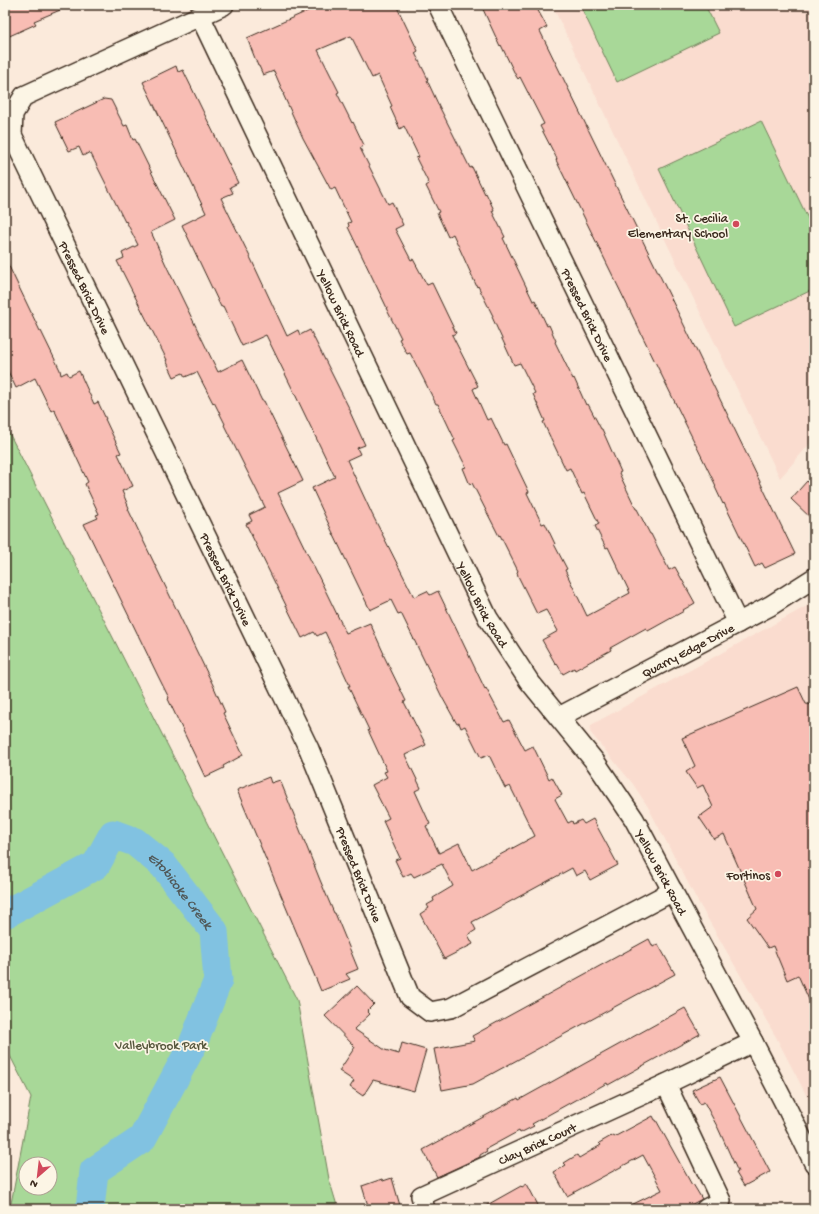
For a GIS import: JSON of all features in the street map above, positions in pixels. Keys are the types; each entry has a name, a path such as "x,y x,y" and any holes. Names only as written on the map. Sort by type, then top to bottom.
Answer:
{"street":[{"name":"Pressed Brick Drive","path":"224,5 24,96 13,114 12,135 309,749 410,997 430,1012 451,1008 673,891"},
{"name":"Pressed Brick Drive","path":"438,5 738,623"},
{"name":"Yellow Brick Road","path":"200,16 488,618 529,681 596,763 634,819 753,1042 814,1163"},
{"name":"Quarry Edge Drive","path":"559,717 770,606 814,578"},
{"name":"Clay Brick Court","path":"425,1209 420,1196 666,1084 753,1042"},
{"path":"666,1084 721,1201 706,1209"}],"shaded area":[{"name":"St. Cecilia Elementary School","path":"552,5 814,5 814,439 780,478"},
{"path":"814,602 814,1110 776,1037 697,900 648,807 633,784 590,732 591,725"}],"green space":[{"path":"580,5 705,5 719,33 617,82"},
{"path":"761,121 814,231 814,289 734,327 659,169"},
{"name":"Valleybrook Park","path":"5,425 297,1000 329,1179 338,1209 10,1209 18,1166 18,1196 58,1196 58,1156 20,1156 31,1097 5,1046"}],"building":[{"path":"5,5 72,5 34,21 36,24 5,38"},
{"path":"321,5 325,5 327,9 336,5 396,5 418,51 415,53 439,106 470,168 472,167 485,194 486,193 494,210 492,211 505,237 503,238 533,301 535,300 547,326 549,325 556,341 555,342 586,405 588,404 602,429 621,472 619,473 636,509 651,534 669,570 675,567 695,603 683,610 684,611 648,631 646,628 575,670 574,668 563,674 557,664 556,665 542,640 558,631 546,610 537,614 500,535 499,536 472,483 470,485 463,468 466,467 453,441 455,440 438,404 436,404 410,353 407,354 399,339 401,338 348,227 348,223 351,222 335,188 331,190 303,138 274,71 263,75 247,38","holes":["351,36 372,78 378,75 392,106 390,107 400,129 404,126 419,157 416,158 429,184 426,186 439,212 437,213 448,237 453,234 477,287 478,286 493,316 492,317 514,365 520,363 535,393 533,394 545,421 543,422 566,470 570,468 582,494 584,493 599,524 595,526 606,548 608,547 630,593 587,616 565,570 567,569 545,523 542,524 527,493 529,492 506,444 504,445 491,418 487,420 473,389 478,386 452,335 456,333 432,283 427,285 413,259 411,260 395,229 403,225 392,202 388,204 360,148 364,145 337,93 339,92 318,50"]},
{"path":"481,5 535,5 547,27 540,31 795,554 765,568 762,563 755,567 556,160 557,159 540,126 544,124 520,77 518,79 501,45 500,46"},
{"path":"176,66 178,72 183,70 238,183 230,187 233,193 221,198 287,336 298,330 300,335 310,330 351,412 365,445 357,448 360,454 347,460 372,514 414,597 427,591 430,595 438,591 485,689 486,688 504,722 509,720 525,750 533,746 549,779 552,777 562,795 555,799 568,823 572,821 573,824 581,820 584,824 593,819 618,865 590,880 585,871 576,876 572,868 472,922 476,930 468,935 473,944 444,959 420,914 429,908 427,905 434,901 433,898 453,886 442,864 414,877 411,873 403,877 395,860 400,858 383,821 389,818 372,785 387,777 384,772 387,771 348,686 350,686 325,632 317,636 314,632 302,638 246,524 252,521 249,515 265,507 214,402 213,403 197,372 185,377 183,373 174,377 167,360 117,261 124,258 122,253 138,245 90,152 83,156 79,147 69,151 55,122 104,99 111,100 124,126 127,125 133,140 135,139 175,220 151,232 166,265 218,372 242,360 262,401 264,401 303,481 278,493 346,633 370,623 406,701 404,702 426,745 405,755 421,788 415,791 430,824 426,826 439,853 459,843 472,870 535,836 510,786 505,788 489,755 481,758 465,726 461,728 459,723 457,724 442,697 401,613 398,614 391,600 370,610 312,488 335,477 291,386 266,335 242,346 223,306 221,307 182,225 206,213 143,82"},
{"path":"5,258 60,370 61,375 67,372 69,376 79,371 94,404 98,402 121,453 118,454 133,486 122,491 129,508 128,509 213,685 225,712 223,713 243,755 223,766 224,768 205,777 168,699 169,698 84,524 98,518 96,515 99,514 85,484 88,482 54,409 51,411 35,378 16,388 5,365"},
{"path":"807,481 814,489 814,521 791,499"},
{"name":"Fortinos","path":"798,687 806,704 814,705 814,1011 798,975 787,980 773,946 768,948 747,918 757,909 724,834 714,839 699,817 713,807 703,785 697,788 686,772 695,766 682,738"},
{"path":"269,777 271,783 280,780 358,969 346,974 350,979 321,991 237,790"},
{"path":"649,939 653,947 658,944 675,974 473,1084 442,1090 434,1049 475,1041 472,1036"},
{"path":"357,986 374,1004 367,1011 370,1014 354,1029 385,1050 399,1054 402,1043 426,1050 414,1091 373,1080 363,1096 350,1087 354,1081 339,1071 355,1047 325,1016"},
{"path":"685,1008 700,1034 608,1085 607,1083 584,1095 532,1124 534,1126 520,1133 519,1131 486,1149 487,1151 480,1155 480,1157 437,1177 423,1150 518,1098 519,1100"},
{"path":"720,1077 770,1172 744,1186 736,1173 738,1172 718,1128 704,1102 700,1104 692,1090"},
{"path":"653,1116 692,1185 693,1184 702,1199 683,1209 623,1209 662,1190 643,1155 567,1196 554,1172 566,1165 564,1163 577,1155 579,1158 601,1145 599,1143 613,1135 614,1137"},
{"path":"392,1178 401,1209 369,1209 362,1186 382,1179 383,1181"},
{"path":"527,1184 540,1209 480,1209 521,1186 522,1187"}],"waterway":[{"name":"Etobicoke Creek","path":"5,914 96,865 113,834 135,842 163,865 214,931 218,980 193,1044 142,1139 94,1171 90,1209"}],"place":[{"name":"St. Cecilia Elementary School","path":"736,224"},
{"name":"Fortinos","path":"778,874"}]}
